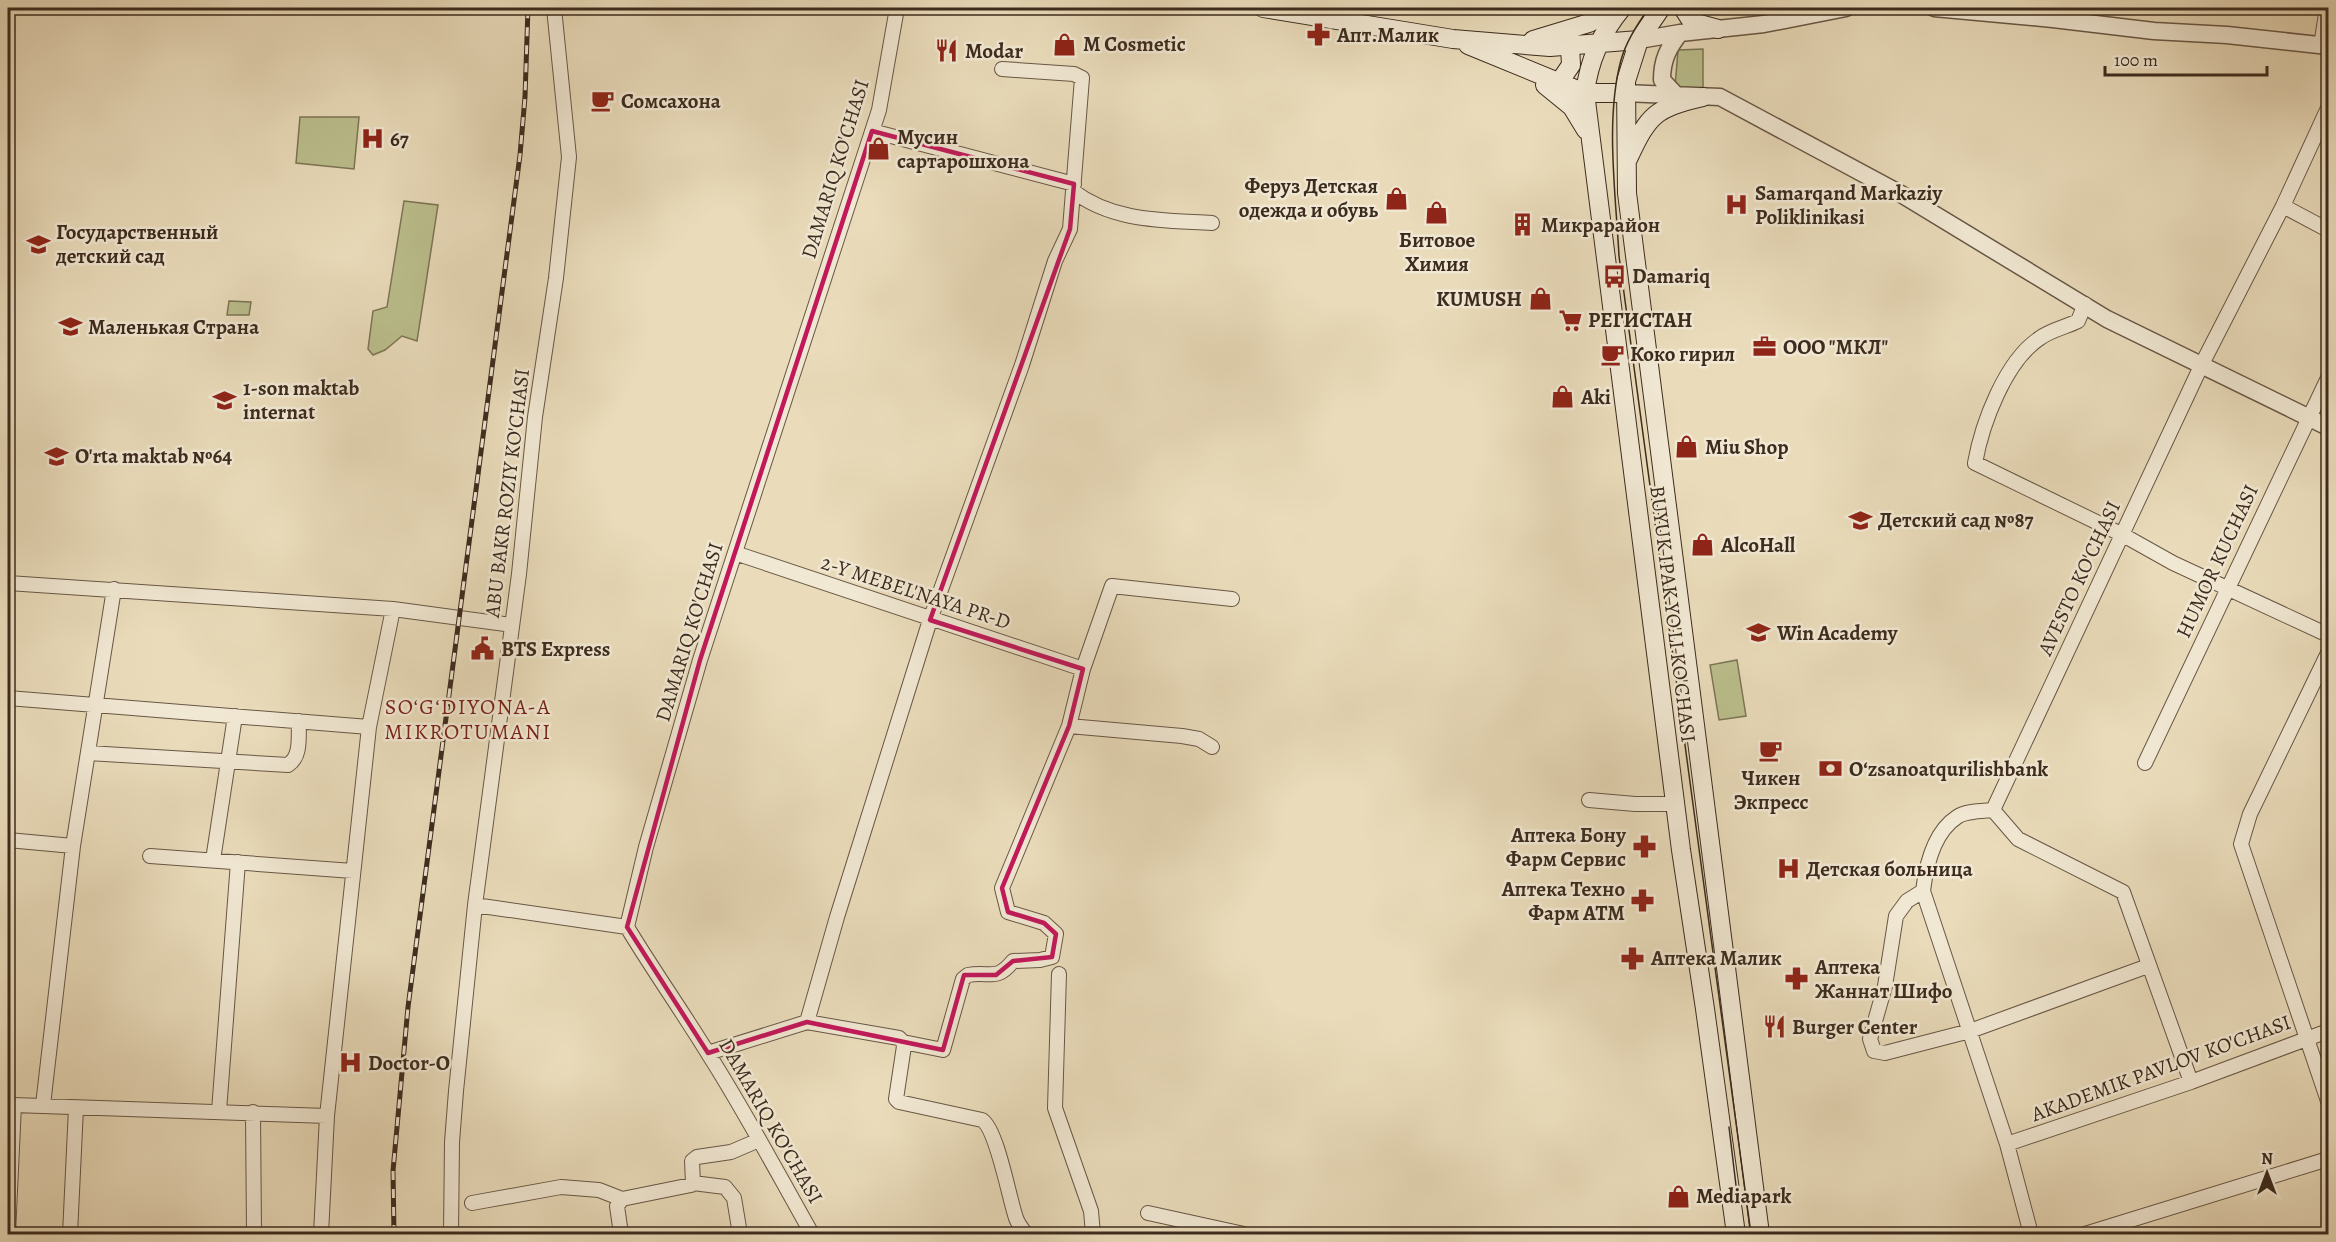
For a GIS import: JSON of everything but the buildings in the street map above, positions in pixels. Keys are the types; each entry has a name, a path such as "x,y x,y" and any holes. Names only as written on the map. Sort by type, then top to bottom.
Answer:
{"main road":[{"path":"1263,8 1453,39 1510,44 1550,47 1639,40"},
{"path":"1510,44 1544,38 1570,30 1589,23 1614,8"},
{"name":"BUYUK IPAK YO'LI KO'CHASI","path":"1622,8 1598,44 1587,73 1585,93 1675,804 1736,1234"},
{"name":"BUYUK IPAK YO'LI KO'CHASI","path":"1661,8 1639,40 1628,72 1624,93 1627,193 1760,1234"},
{"path":"1683,8 1692,22 1718,29"},
{"path":"1453,39 1558,84 1585,93 1624,93"},
{"path":"1558,84 1571,65 1570,46"},
{"path":"1518,67 1549,87 1572,107 1590,138"},
{"path":"1626,163 1648,121 1662,109 1703,96"}],"street":[{"name":"ABU BAKR ROZIY KO'CHASI","path":"451,1234 453,1132 475,905 512,625 535,417 556,278 569,157 554,8"},
{"name":"DAMARIQ KO'CHASI","path":"812,1234 708,1053 656,976 627,927 646,848 693,682 879,110 897,8"},
{"path":"1639,40 1764,24 1845,8"},
{"path":"1934,8 2154,31 2228,35 2313,46 2325,46 2328,8"},
{"path":"1676,95 1662,80 1662,63 1672,42 1680,33"},
{"path":"807,1022 837,917 930,620 1022,365 1055,261 1070,229 1082,78 1074,74 1002,69"},
{"path":"1624,93 1720,97 1901,194 2107,319 2328,428"},
{"name":"AVESTO KO'CHASI","path":"1993,810 2202,364 2283,206 2328,108"},
{"path":"872,131 1073,188 1089,203 1108,211 1150,219 1212,223"},
{"path":"2283,206 2328,230"},
{"path":"2085,304 2078,321 2050,332 2026,349 2006,378 1981,433 1975,463 2023,485 2174,563 2328,635"},
{"name":"HUMOR KUCHASI","path":"2145,763 2328,378"},
{"name":"2-Y MEBEL'NAYA PR-D","path":"735,553 930,620 1083,669"},
{"path":"8,583 393,609 512,625"},
{"path":"708,1053 807,1022 892,1037 903,1042 943,1050 963,979 968,975 1001,974 1013,961 1052,957 1056,934 1044,923 1008,912 1002,888 1069,726 1083,669 1112,586 1232,599"},
{"path":"43,1106 73,846 114,589"},
{"path":"321,1234 327,1116 369,727 393,609"},
{"path":"2328,653 2250,814 2241,844 2328,1101"},
{"path":"8,698 369,727"},
{"path":"213,860 235,716"},
{"path":"88,753 288,765 294,761 298,751 299,721"},
{"path":"1069,726 1182,736 1198,739 1212,747"},
{"path":"1589,800 1635,804 1675,804"},
{"path":"2031,1234 2007,1144 1923,891 1926,869 1936,840 1957,816 1993,810 2018,839 2123,892 2191,1082"},
{"path":"8,840 73,846"},
{"path":"150,856 353,872"},
{"path":"219,1111 238,862"},
{"path":"1923,891 1907,901 1896,916 1885,986 1870,1039 1874,1052 1886,1053 1970,1031 2148,966"},
{"path":"475,905 627,927"},
{"path":"1059,974 1055,1108 1090,1211 1092,1234"},
{"name":"AKADEMIK PAVLOV KO'CHASI","path":"2007,1144 2191,1082 2328,1031"},
{"path":"903,1042 896,1099 898,1102 938,1109 987,1123 995,1142 1017,1221 1026,1234"},
{"path":"8,1234 14,1105 327,1116"},
{"path":"70,1234 76,1108"},
{"path":"253,1112 254,1234"},
{"path":"693,1183 692,1161 696,1157 731,1152 759,1140"},
{"path":"2085,1234 2328,1159"},
{"path":"472,1203 561,1187 599,1190 622,1199 693,1183 725,1187 734,1198 740,1234"},
{"path":"621,1234 617,1206 622,1199"},
{"path":"1148,1213 1244,1234"}],"highlighted area":[{"path":"872,131 1074,184 1070,229 930,620 1083,669 1069,726 1002,888 1008,912 1044,923 1056,934 1052,957 1013,961 996,975 964,975 943,1050 807,1022 708,1053 627,927 700,660"}],"green space":[{"path":"1703,49 1703,91 1675,87 1678,50"},
{"path":"300,117 359,117 354,169 296,163"},
{"path":"404,201 438,205 417,341 402,336 385,350 373,355 368,349 373,311 387,307"},
{"path":"229,301 251,302 249,315 227,315"},
{"path":"1737,660 1746,716 1719,720 1710,665"}],"tram line":[{"path":"1649,8 1626,46 1616,83 1613,158 1619,256 1751,1234"},
{"path":"1729,1127 1738,1202"}],"railway":[{"path":"394,1234 393,1171 408,1007 520,155 525,97 528,8"}],"place":[{"name":"Апт.Малик","path":"1319,35"},
{"name":"M Cosmetic","path":"1065,44"},
{"name":"Modar","path":"947,51"},
{"name":"Сомсахона","path":"603,101"},
{"name":"67","path":"372,139"},
{"name":"Мусин сартарошхона","path":"879,149"},
{"name":"Феруз Детская одежда и обувь","path":"1396,198"},
{"name":"Samarqand Markaziy Poliklinikasi","path":"1737,205"},
{"name":"Битовое Химия","path":"1437,212"},
{"name":"Микрарайон","path":"1523,225"},
{"name":"Государственный детский сад","path":"38,244"},
{"name":"Damariq","path":"1614,276"},
{"name":"KUMUSH","path":"1540,299"},
{"name":"РЕГИСТАН","path":"1570,320"},
{"name":"Маленькая Страна","path":"70,327"},
{"name":"ООО \"МКЛ\"","path":"1765,347"},
{"name":"Коко гирил","path":"1612,354"},
{"name":"Aki","path":"1563,397"},
{"name":"1-son maktab internat","path":"225,400"},
{"name":"Miu Shop","path":"1687,447"},
{"name":"O'rta maktab №64","path":"57,456"},
{"name":"Детский сад №87","path":"1860,520"},
{"name":"AlcoHall","path":"1703,545"},
{"name":"Win Academy","path":"1759,633"},
{"name":"BTS Express","path":"483,649"},
{"name":"Чикен Экпресс","path":"1771,750"},
{"name":"Oʻzsanoatqurilishbank","path":"1831,769"},
{"name":"Аптека Бону Фарм Сервис","path":"1644,847"},
{"name":"Детская больница","path":"1788,869"},
{"name":"Аптека Техно Фарм АТМ","path":"1643,901"},
{"name":"Аптека Малик","path":"1633,958"},
{"name":"Аптека Жаннат Шифо","path":"1797,979"},
{"name":"Burger Center","path":"1774,1027"},
{"name":"Doctor-O","path":"350,1063"},
{"name":"Mediapark","path":"1678,1196"}],"district":[{"name":"SO‘G‘DIYONA-А MIKROTUMANI","path":"468,720"}]}
